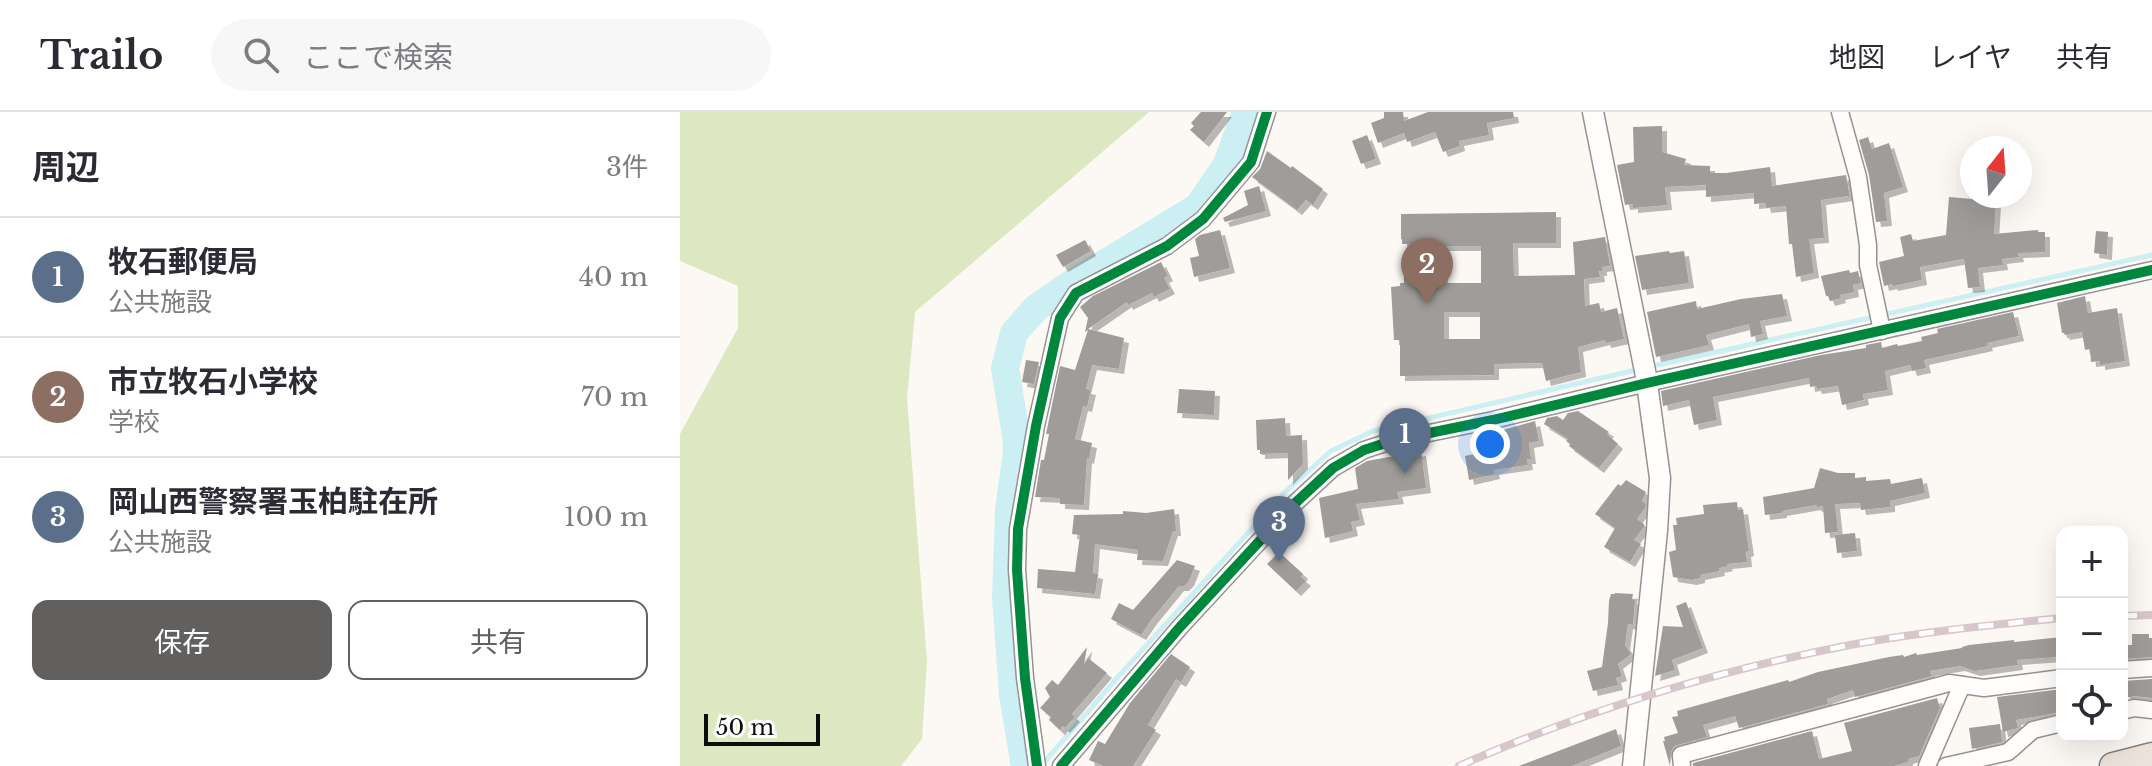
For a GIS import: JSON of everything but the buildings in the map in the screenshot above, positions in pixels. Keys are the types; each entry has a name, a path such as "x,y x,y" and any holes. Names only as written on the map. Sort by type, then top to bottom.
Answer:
{"main road":[{"path":"2113,766 2152,756"}],"street":[{"path":"1036,764 1025,678 1017,570 1018,529 1036,426 1060,318 1076,293 1167,246 1203,219 1251,162 1267,112"},
{"path":"1593,112 1645,373 1660,478 1633,766"},
{"path":"1840,112 1858,177 1868,265 1880,321"},
{"path":"1061,766 1190,616 1292,506 1333,468 1364,450 1395,440 1493,420 1645,373 1880,321 2152,270"},
{"path":"2128,670 2152,668"},
{"path":"1682,766 1681,755 1949,683 1984,688 2056,679"},
{"path":"1927,766 1962,685"},
{"path":"2128,710 2152,710"},
{"path":"1946,766 2008,752 2033,730 2056,724"}],"green space":[{"path":"680,112 1149,112 915,312 907,398 927,662 922,739 901,766 680,766 680,434 738,328 738,286 680,261"}],"waterway":[{"path":"1025,766 1013,695 1006,597 1009,510 1017,452 1005,368 1014,333 1036,308 1071,284 1198,207 1226,166 1246,112"},
{"path":"1649,367 2152,255"},
{"path":"1041,766 1285,492 1331,451 1373,431 1640,369"}],"railway":[{"path":"2128,616 2152,615"},
{"path":"1459,766 1602,710 1750,667 1876,640 2056,619"}],"cycle path":[{"path":"1037,766 1025,678 1017,570 1018,529 1036,426 1060,318 1076,293 1167,246 1203,219 1251,162 1267,112"},
{"path":"1061,766 1180,627 1292,506 1333,468 1364,450 1395,440 2152,270"}],"place":[{"name":"市立牧石小学校","path":"1427,304"},
{"name":"牧石郵便局","path":"1405,474"},
{"name":"岡山西警察署玉柏駐在所","path":"1279,562"}]}
